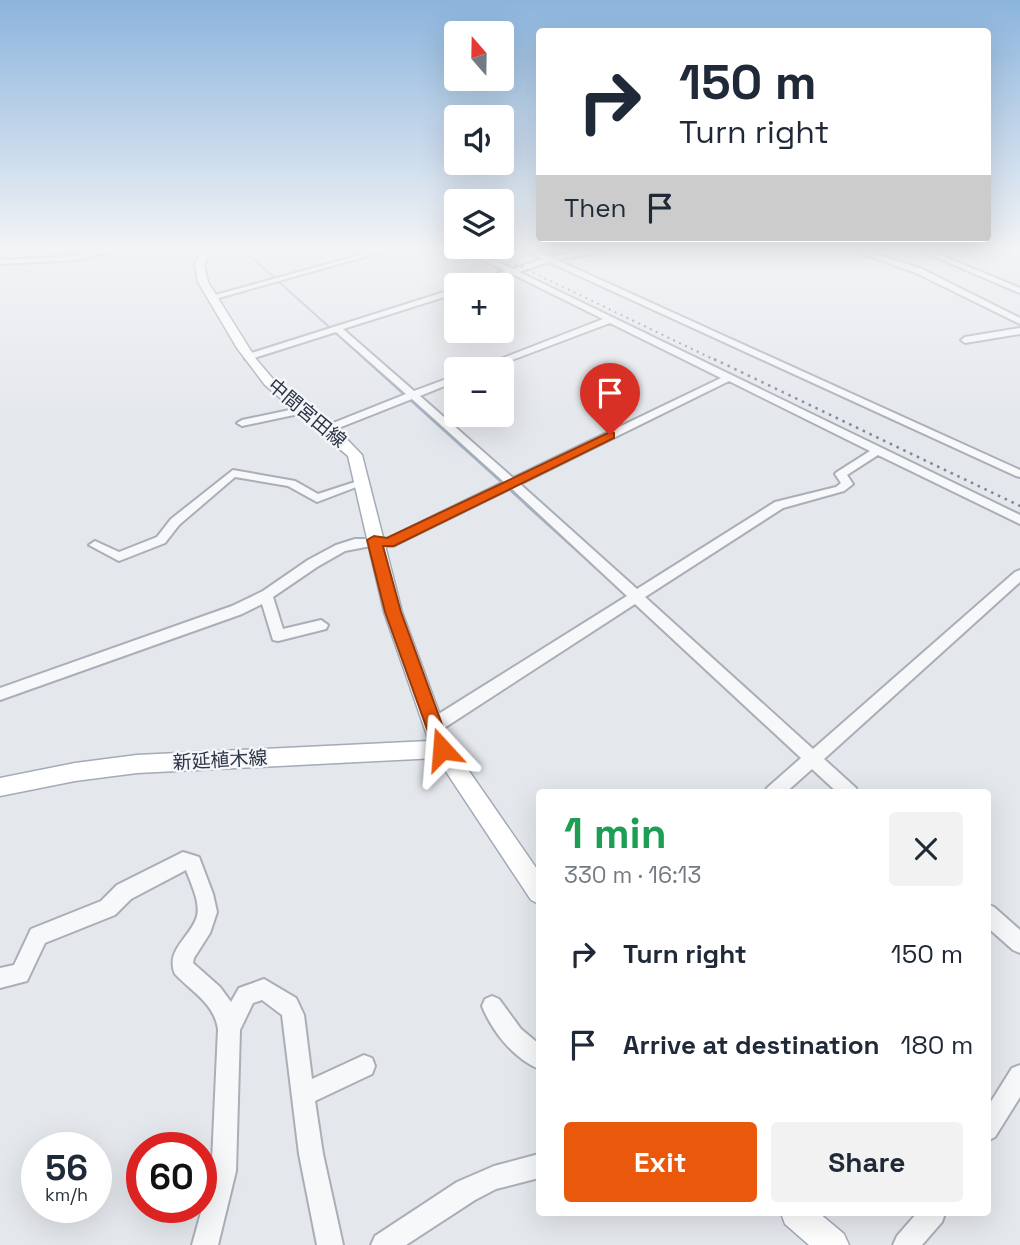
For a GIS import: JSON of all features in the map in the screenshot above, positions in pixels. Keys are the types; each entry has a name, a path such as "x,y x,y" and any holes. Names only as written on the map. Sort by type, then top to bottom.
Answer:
{"main road":[{"name":"中間宮田線","path":"217,305 248,357 266,380 355,455 393,612 442,749 536,888"},
{"name":"新延植木線","path":"0,787 75,772 137,764 442,749"},
{"path":"799,1216 833,1245"}],"street":[{"path":"248,357 411,305"},
{"path":"581,305 1020,520"},
{"path":"651,305 1020,474"},
{"path":"988,305 1020,321"},
{"path":"511,357 611,319"},
{"path":"338,329 512,483 845,789"},
{"path":"965,340 1020,331"},
{"path":"0,694 237,610 266,595 330,551 374,540 389,543 730,377"},
{"path":"327,429 444,383"},
{"path":"242,424 304,410"},
{"path":"435,726 779,505 841,489 847,485 841,474 878,450"},
{"path":"95,545 118,557 161,540 175,522 233,473 291,483 317,498 361,483"},
{"path":"777,789 1020,575"},
{"path":"266,595 278,636 321,625"},
{"path":"0,978 20,974 29,962 31,944 38,936 108,908 124,892 183,861 193,863 207,912 204,923 182,956 182,967 199,986 218,998 226,1010 229,1029 217,1138"},
{"path":"991,918 1020,943"},
{"path":"229,1029 246,995 264,989 289,1005 293,1015 311,1154 330,1245"},
{"path":"492,1006 513,1037 536,1056"},
{"path":"303,1095 364,1066"},
{"path":"991,1123 1020,1076"},
{"path":"384,1245 466,1191 494,1178 536,1167"},
{"path":"906,1245 930,1216"},
{"path":"205,1245 207,1223"}],"waterway":[{"path":"305,305 367,361"},
{"path":"365,359 529,507"},
{"path":"527,505 618,587"}],"railway":[{"path":"601,305 717,361"},
{"path":"714,359 1020,506"}],"route":[{"path":"442,749 393,612 374,540 389,543 610,435"}]}
